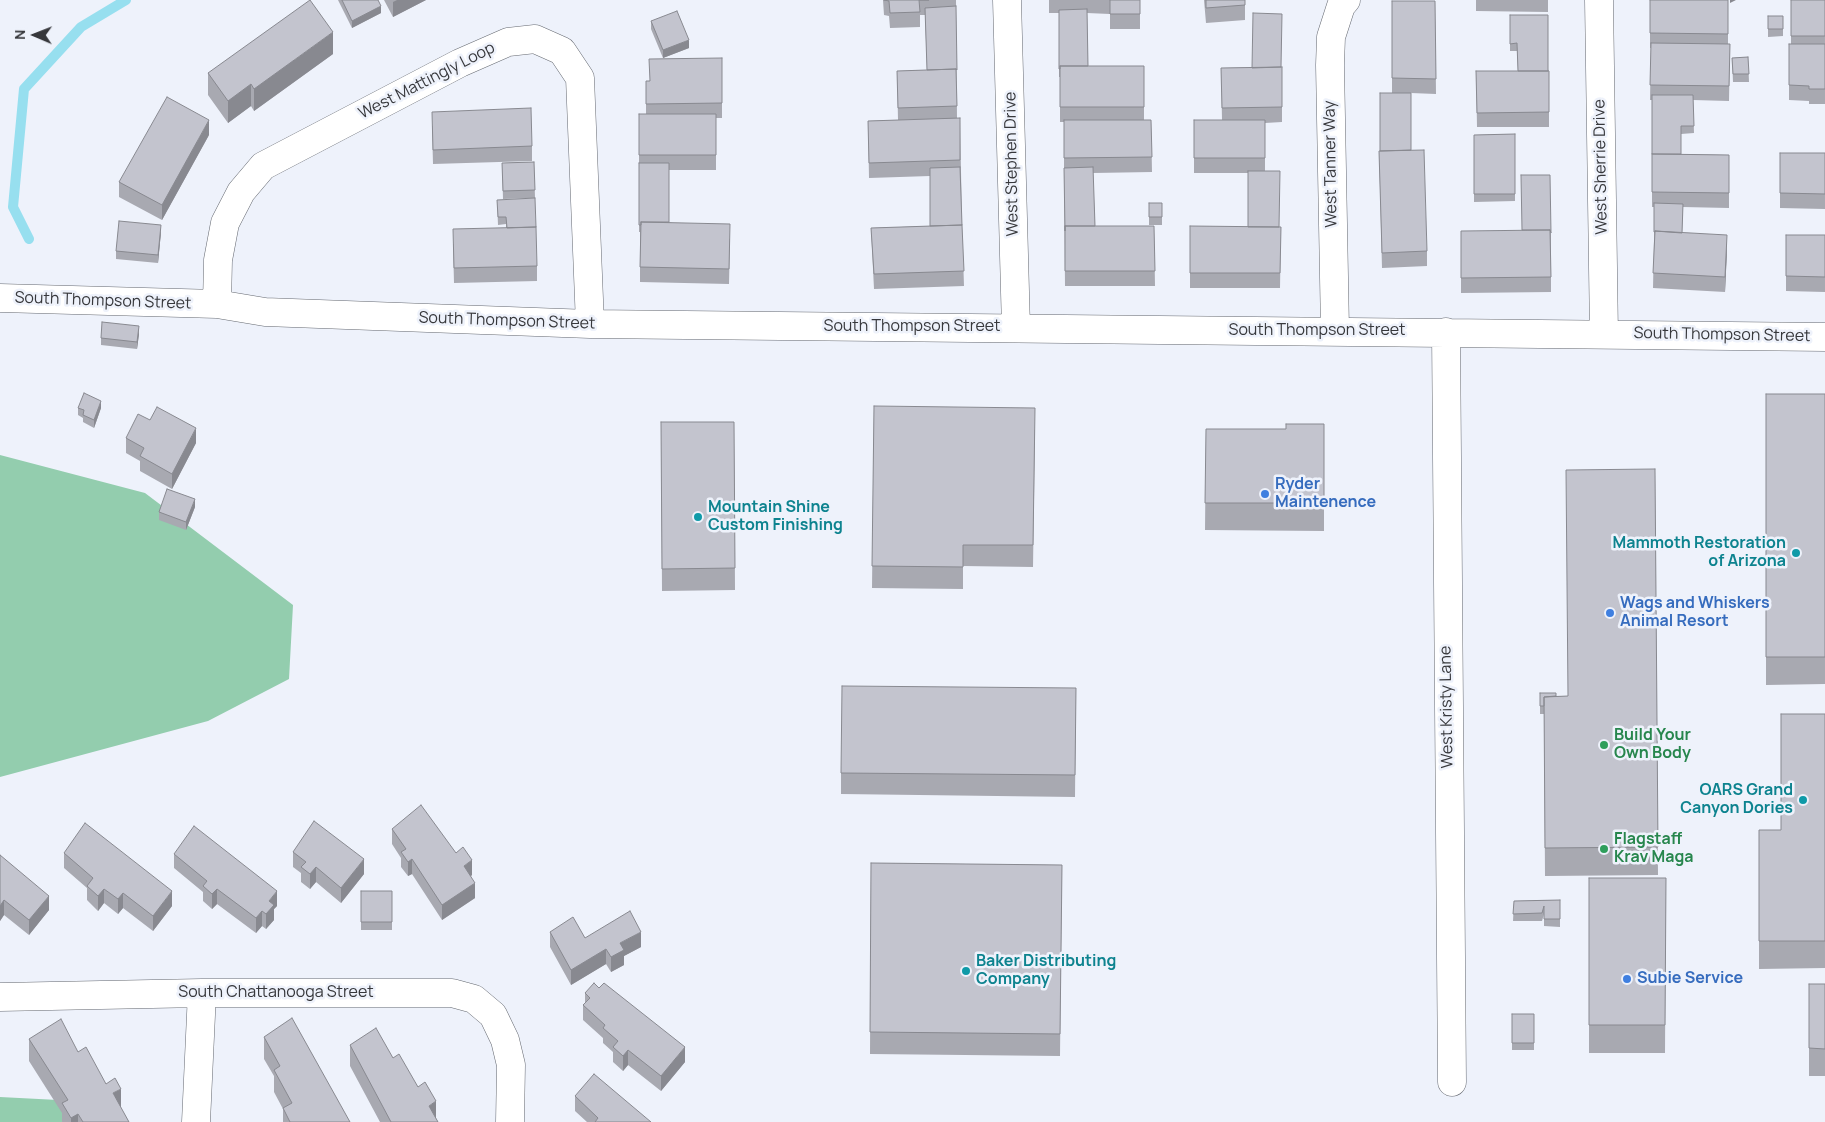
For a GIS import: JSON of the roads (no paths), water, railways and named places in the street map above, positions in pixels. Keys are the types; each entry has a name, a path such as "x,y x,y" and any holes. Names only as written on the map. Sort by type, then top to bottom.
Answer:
{"street":[{"name":"West Stephen Drive","path":"1007,0 1016,328"},
{"name":"West Tanner Way","path":"1335,330 1330,56 1331,36 1341,6 1346,0"},
{"name":"West Sherrie Drive","path":"1599,0 1604,334"},
{"name":"West Mattingly Loop","path":"217,304 218,260 225,223 240,192 263,166 460,63 508,42 535,39 562,51 580,78 590,324"},
{"name":"South Thompson Street","path":"0,298 217,304 265,312 590,324 1335,330 1825,337"},
{"name":"West Kristy Lane","path":"1446,332 1452,1082"},
{"name":"South Chattanooga Street","path":"0,997 202,993 452,993 474,999 493,1015 505,1040 510,1065 510,1122"},
{"path":"196,1122 202,993"}],"waterway":[{"path":"29,239 13,207 24,89 81,27 126,0"}],"place":[{"name":"Ryder Maintenence","path":"1265,494"},
{"name":"Mountain Shine Custom Finishing","path":"698,517"},
{"name":"Mammoth Restoration of Arizona","path":"1796,553"},
{"name":"Wags and Whiskers Animal Resort","path":"1610,613"},
{"name":"Build Your Own Body","path":"1604,745"},
{"name":"OARS Grand Canyon Dories","path":"1803,800"},
{"name":"Flagstaff Krav Maga","path":"1604,849"},
{"name":"Baker Distributing Company","path":"966,971"},
{"name":"Subie Service","path":"1627,979"}]}
